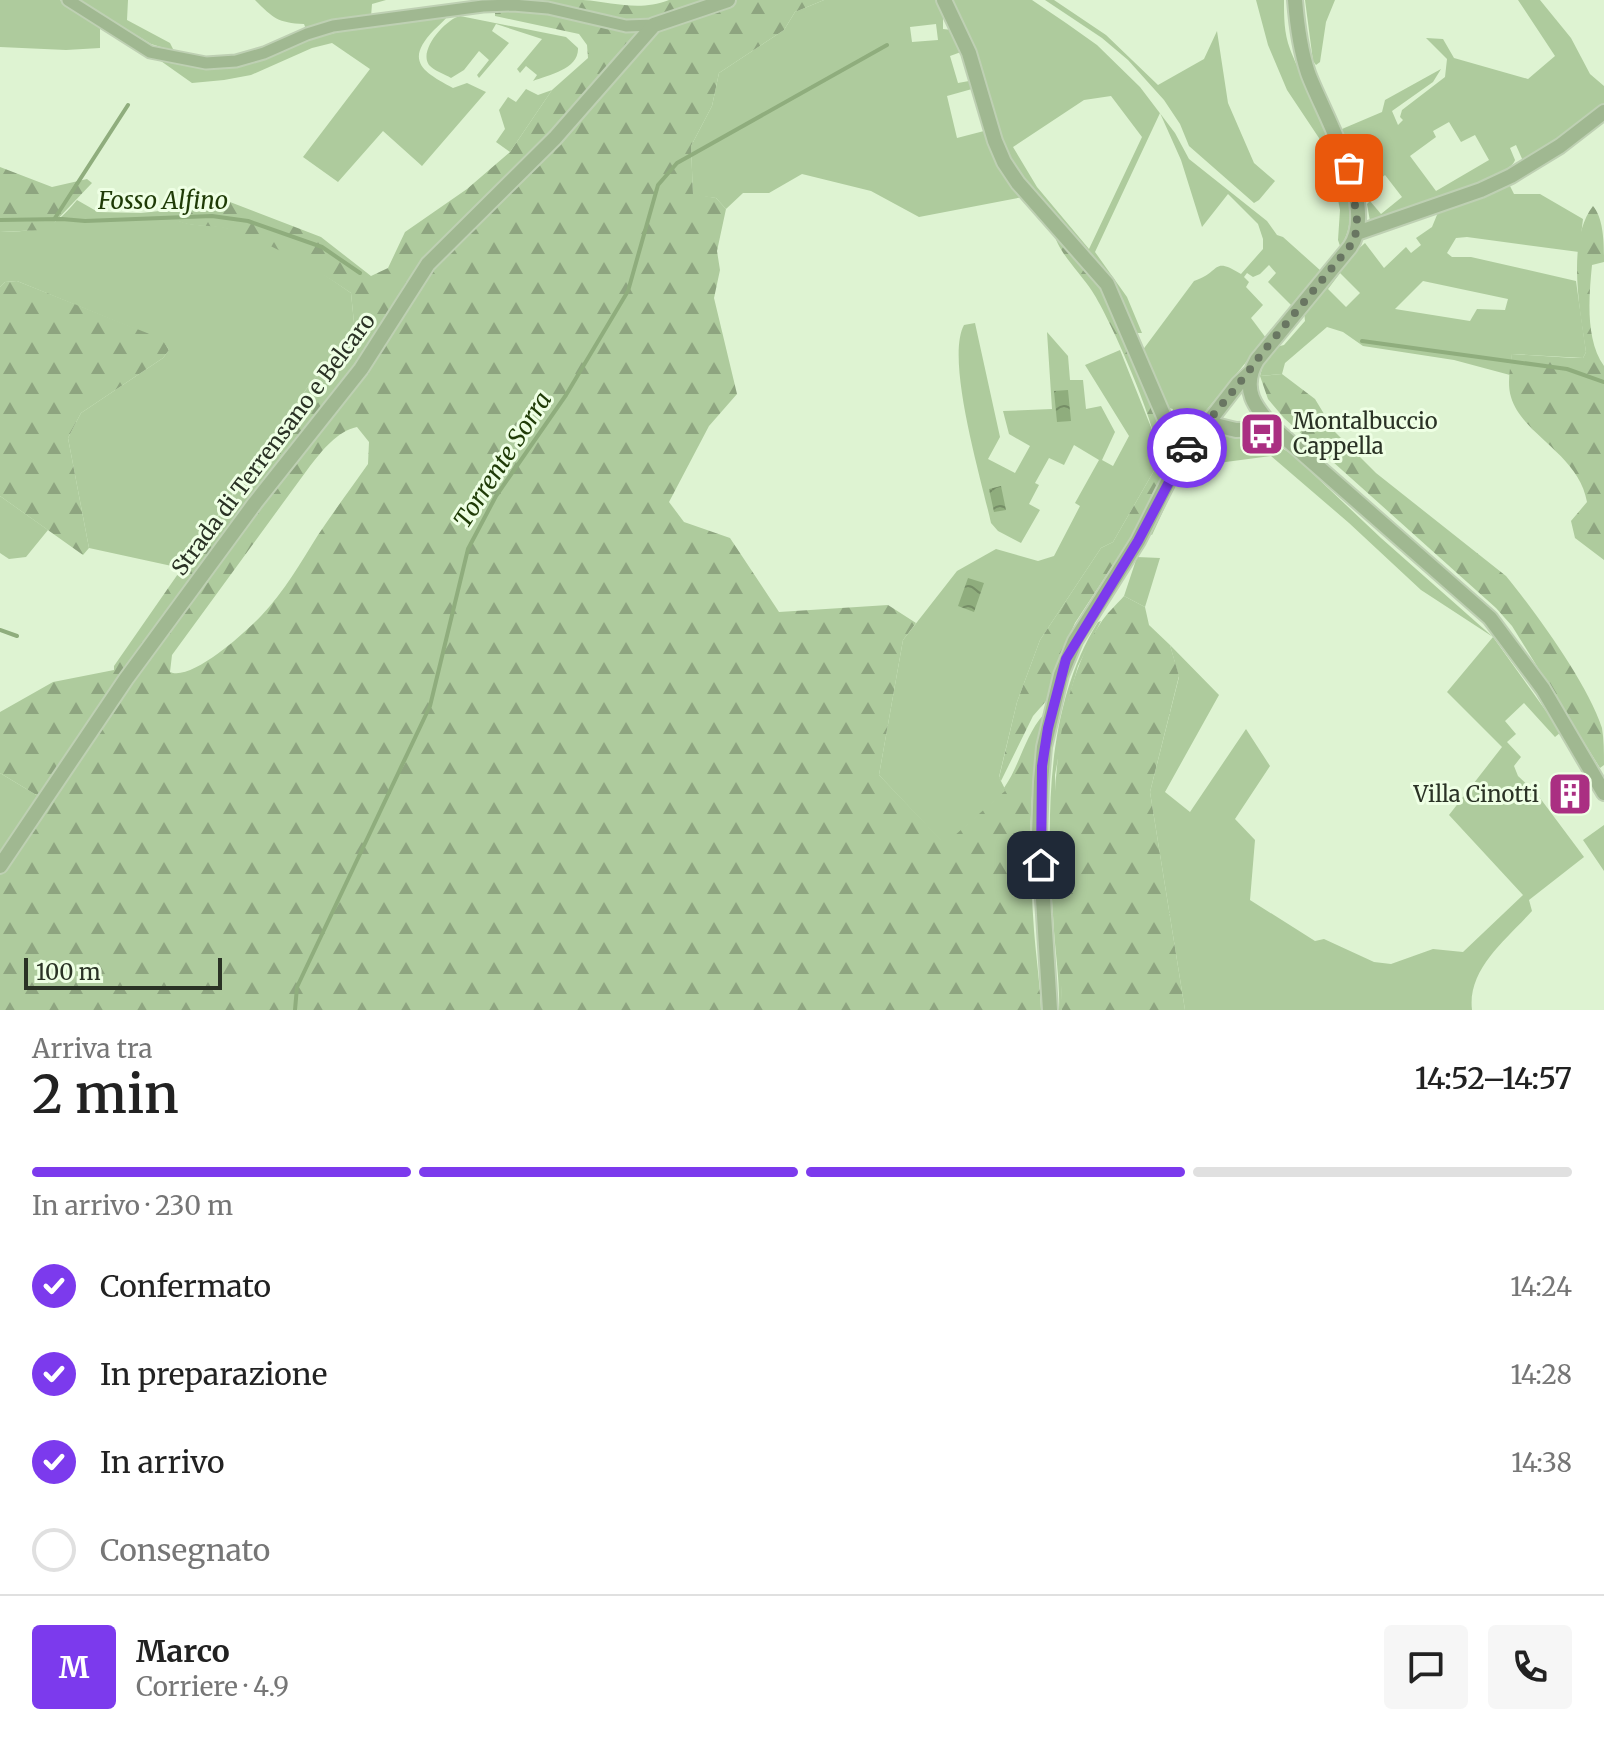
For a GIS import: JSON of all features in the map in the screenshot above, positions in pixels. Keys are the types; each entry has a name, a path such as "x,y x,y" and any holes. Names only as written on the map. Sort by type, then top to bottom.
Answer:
{"street":[{"path":"68,0 150,52 206,63 236,61 264,53 333,26 483,6 548,8 626,26 654,25 728,0"},
{"path":"944,0 969,53 1004,162 1018,183 1107,284 1183,454"},
{"path":"1050,1010 1039,835 1042,766 1066,659 1138,541 1183,454 1350,247 1357,233 1349,168 1302,55 1295,0"},
{"name":"Strada di Terrensano e Belcaro","path":"0,866 126,679 255,503 361,369 428,264 555,138 654,25"},
{"path":"1357,233 1481,190 1511,176 1560,146 1604,112"},
{"path":"1251,372 1251,399 1275,429 1490,618 1543,689 1604,793"},
{"path":"1207,423 1236,430 1275,429"}],"green space":[{"path":"0,0 60,0 100,27 100,48 0,47"},
{"path":"78,0 128,0 127,20 170,43 174,51 151,44"},
{"path":"255,0 386,0 372,4 371,17 306,29 304,24 276,18"},
{"path":"495,0 583,0 636,6 669,0 824,0 795,12 784,30 719,73 712,106 691,146 693,194 716,198 726,209 717,251 720,270 714,298 737,394 709,426 669,502 684,522 730,538 779,612 888,605 916,623 903,640 879,775 945,844 1005,791 1027,741 1044,714 1032,794 1030,849 1041,1010 0,1010 0,873 25,839 39,813 38,796 0,773 0,712 53,682 114,670 312,381 355,333 351,293 261,242 228,229 178,221 179,209 186,203 230,202 321,237 371,276 388,268 405,232 467,189 510,152 552,90 588,58 587,45 579,34 495,16","holes":["357,427 369,442 368,464 269,607 218,654 191,670 170,672 172,655 320,454 337,437"]},
{"path":"824,0 938,0 943,8 943,29 952,30 961,52 950,56 958,83 969,81 972,89 947,96 957,138 984,131 996,161 1023,197 919,217 871,191 802,174 769,193 743,193 726,209 716,198 693,195 691,146 712,106 719,73 784,30 795,12","holes":["936,24 938,40 912,42 910,27"]},
{"path":"949,0 1032,0 1097,45 1140,87 1160,113 1095,252 1127,297 1142,333 1135,333 1123,300 1109,279 1036,195 1007,156","holes":["1111,96 1142,137 1089,249 1037,187 1013,147 1084,100"]},
{"path":"1045,0 1054,0 1106,35 1158,85 1204,59 1217,31 1228,103 1254,163 1275,181 1259,200 1254,203 1189,146 1180,124 1164,100 1128,60 1102,38"},
{"path":"1256,0 1284,0 1285,31 1290,49 1344,177 1349,228 1340,246 1340,210 1334,178 1319,138 1287,90 1268,45"},
{"path":"1305,0 1335,0 1326,22 1320,62 1316,65 1313,61"},
{"path":"1518,0 1540,0 1571,38 1590,74 1604,86 1604,104 1569,133 1523,161 1516,145 1510,148 1515,160 1493,177 1450,195 1370,221 1367,204 1370,201 1381,214 1402,197 1385,175 1360,195 1354,163 1342,129 1382,112 1385,100 1441,69 1433,82 1392,111 1398,125 1403,120 1400,117 1402,110 1445,77 1447,59 1426,38 1443,39 1454,58 1528,79 1555,56","holes":["1449,122 1461,142 1475,135 1489,160 1436,191 1410,156 1436,137 1433,131"]},
{"path":"448,16 420,50 421,65 433,77 453,88 467,83 486,92 422,166 383,131 338,182 303,157 370,69 332,43 312,48 251,75 192,83 158,59 225,68 249,63 307,40 335,33"},
{"path":"460,16 566,37 578,48 577,55 562,70 533,81 537,75 526,66 520,73 517,69 542,39 496,24 492,31 509,43 479,78 477,75 489,60 479,51 464,70 451,78 429,65 427,51 441,29"},
{"path":"526,89 538,95 552,90 510,152 496,142 505,129 499,110 508,97 516,102"},
{"path":"1160,114 1189,159 1267,221 1277,235 1321,271 1292,306 1268,282 1276,273 1269,265 1253,277 1247,273 1244,277 1249,282 1246,287 1263,305 1251,318 1266,338 1185,436 1180,435 1171,418 1173,409 1165,407 1142,351 1194,281 1220,266 1241,274 1263,249 1263,239 1258,224 1228,194 1202,227 1181,160"},
{"path":"0,167 52,187 87,179 92,183 53,224 41,230 0,232"},
{"path":"1509,184 1514,194 1540,194 1583,219 1579,252 1467,237 1456,238 1447,253 1452,257 1471,257 1576,281 1586,352 1583,358 1512,354 1510,375 1454,360 1363,346 1343,332 1327,327 1285,363 1282,374 1260,376 1264,361 1276,347 1284,345 1305,321 1304,311 1355,252 1365,243 1384,268 1406,247 1411,253 1421,245 1416,238 1432,227 1439,210","holes":["1340,273 1360,293 1346,307 1328,289","1423,281 1508,299 1505,310 1477,309 1470,321 1395,309"]},
{"path":"77,200 98,212 141,213 179,209 179,221 222,227 256,237 305,263 351,293 355,333 312,381 181,568 89,548 68,438 81,413 163,358 169,350 162,340 17,281 5,282 0,287 0,232 43,228 59,219"},
{"path":"1593,206 1601,225 1604,247 1604,262 1592,265 1589,303 1594,343 1604,366 1604,560 1575,538 1571,521 1587,502 1582,485 1562,458 1526,423 1517,410 1509,387 1512,354 1583,358 1586,352 1578,297 1577,257 1585,221"},
{"path":"1053,230 1105,286 1175,452 1134,533 1075,623 1058,661 1047,700 1033,716 1001,781 999,778 1017,702 1040,640 1101,548 1113,542 1159,462 1151,425 1122,349 1100,305 1064,254"},
{"path":"17,281 162,339 169,350 163,358 81,413 68,438 89,548 83,555 0,496 0,287 5,282"},
{"path":"975,323 1000,437 988,459 1015,473 1030,446 1009,434 1003,411 1052,409 1047,332 1068,356 1070,380 1083,380 1086,409 1101,406 1115,432 1102,460 1113,466 1129,436 1085,365 1120,350 1159,447 1159,462 1113,542 1101,548 1040,640 1017,702 999,777 1006,791 945,845 879,775 903,640 957,571 996,549 1038,561 1054,556 1080,506 1075,503 1099,460 1074,445 1064,465 1049,458 1035,483 1039,485 1029,504 1040,510 1021,543 998,531 991,523 973,451 959,365 959,342 964,325"},
{"path":"1282,374 1315,399 1335,432 1376,473 1506,576 1546,629 1595,710 1602,728 1604,765 1600,768 1512,626 1496,608 1284,418 1268,399 1260,376"},
{"path":"1205,434 1210,464 1183,468 1152,535 1149,533 1182,462"},
{"path":"1213,435 1266,438 1293,455 1493,637 1421,590 1271,456 1218,463"},
{"path":"0,496 48,530 26,557 9,559 0,553"},
{"path":"1137,557 1160,558 1145,607 1124,596"},
{"path":"1124,596 1145,607 1149,625 1170,645 1179,676 1150,792 1185,1010 1062,1010 1054,854 1056,772 1070,693 1083,657 1102,620"},
{"path":"1101,621 1078,666 1055,775 1062,1001 1062,1010 1059,1010 1050,853 1052,772 1067,694 1080,657"},
{"path":"1493,637 1561,732 1555,737 1524,703 1505,721 1516,734 1507,742 1521,757 1514,766 1518,776 1537,794 1584,857 1529,900 1532,911 1482,968 1472,995 1472,1010 1185,1010 1150,792 1179,677 1170,645 1219,695 1165,792 1190,812 1246,729 1270,766 1235,819 1255,840 1250,900 1315,941 1324,939 1374,962 1391,964 1433,949 1463,952 1523,895 1449,815 1502,747 1447,692"},
{"path":"0,773 38,796 2,854 0,854"},
{"path":"1604,825 1604,871 1583,840"}],"water":[{"path":"1068,390 1071,421 1057,422 1054,391"},
{"path":"1001,486 1006,510 994,512 989,489"},
{"path":"968,578 984,583 974,612 958,606"}],"waterway":[{"name":"Torrente Sorra","path":"295,1010 297,987 430,706 468,549 496,496 566,395 628,291 658,185 677,163 887,45"},
{"path":"55,218 128,105"},
{"name":"Fosso Alfino","path":"0,220 85,221 212,216 248,221 322,247 360,273"},
{"path":"1362,341 1567,369 1604,382"},
{"path":"0,630 17,636"}],"way so far":[{"path":"1187,448 1355,240 1357,218 1349,168"}],"place":[{"name":"Montalbuccio Cappella","path":"1262,434"},
{"name":"Villa Cinotti","path":"1570,794"}],"route":[{"path":"1041,865 1042,766 1048,728 1066,659 1138,541 1187,448"}]}
